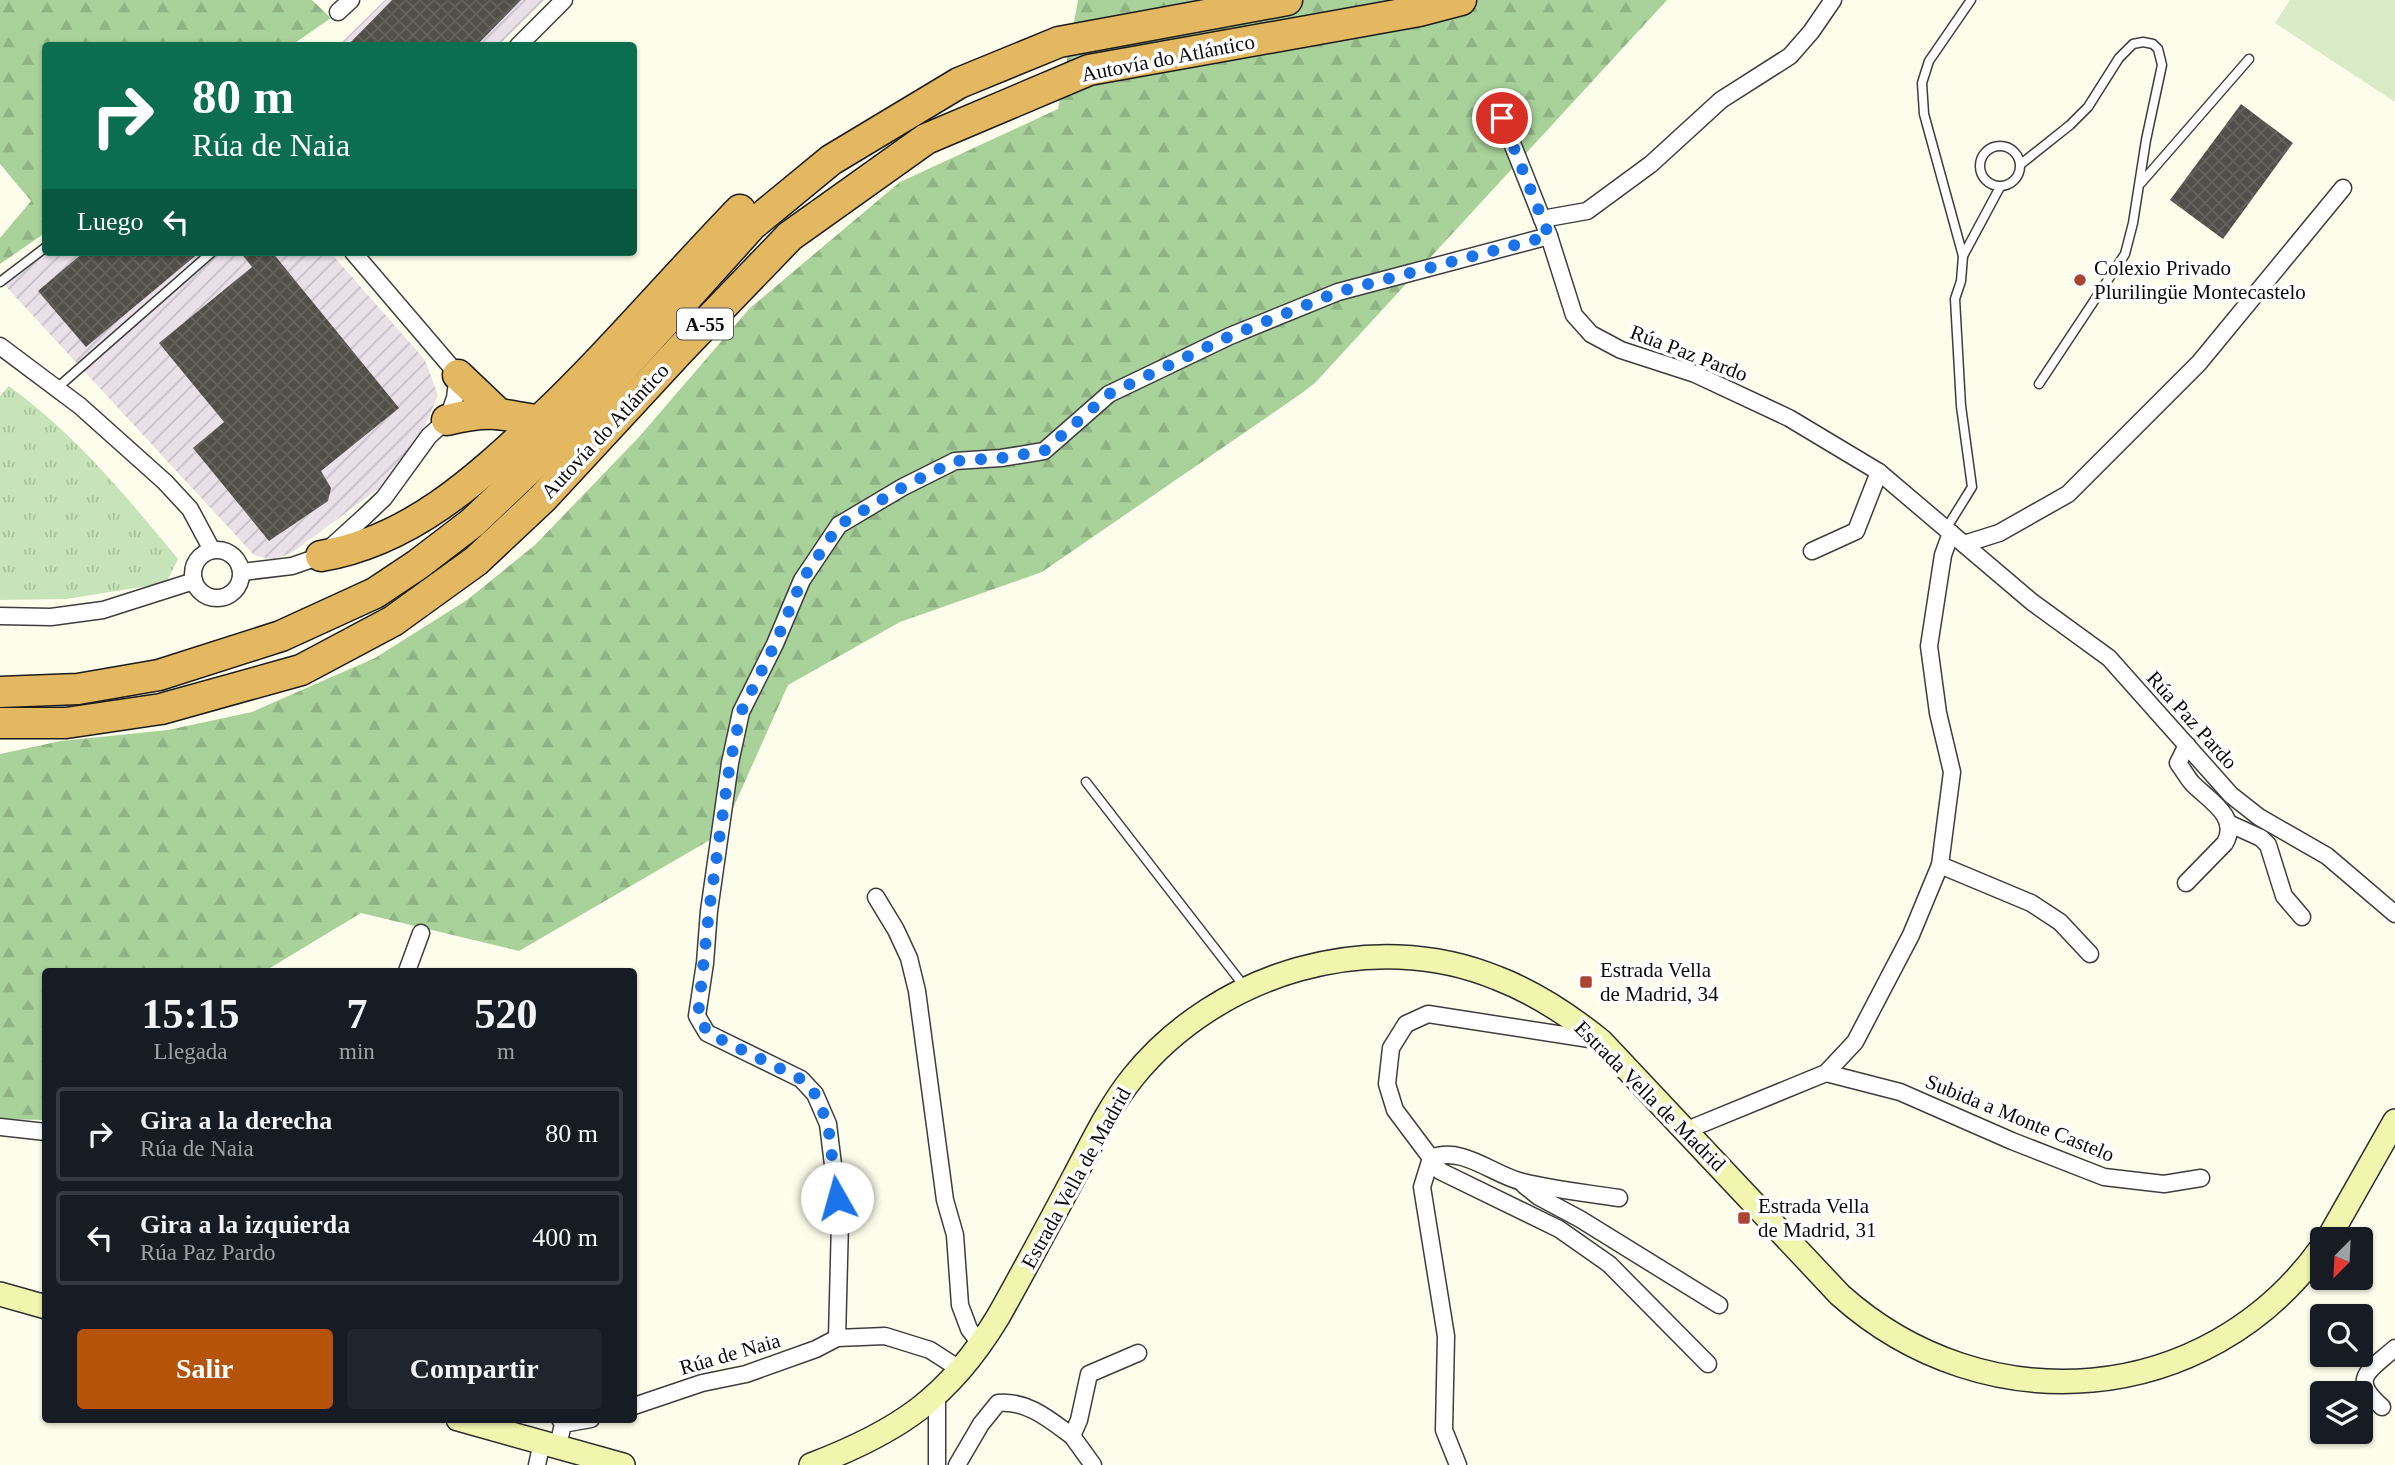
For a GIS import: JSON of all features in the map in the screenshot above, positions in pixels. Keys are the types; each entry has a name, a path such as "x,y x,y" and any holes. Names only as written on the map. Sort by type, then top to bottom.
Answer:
{"highway":[{"name":"Autovía do Atlántico","path":"0,692 78,689 159,675 281,636 375,593 472,523 549,450 752,225 831,160 959,83 1059,42 1287,0"},
{"name":"Autovía do Atlántico","path":"0,723 66,723 161,709 301,670 393,621 476,561 543,498 790,236 926,139 1089,70 1419,11 1461,0"},
{"name":"A-55","path":"540,420 567,395 749,201 795,162 837,133 959,83"},
{"path":"458,375 499,414"},
{"path":"447,420 470,415 499,414 540,420"},
{"path":"321,556 349,551 377,541 419,520 470,484 540,420"}],"main road":[{"name":"Estrada Vella de Madrid","path":"811,1465 849,1451 897,1426 937,1395 961,1370 981,1345 1017,1284 1101,1125 1133,1078 1163,1045 1195,1018 1223,1000 1281,974 1322,963 1364,958 1410,958 1455,965 1496,977 1569,1015 1601,1041 1860,1313 1882,1329 1937,1357 1969,1369 2006,1378 2046,1382 2088,1380 2164,1365 2193,1354 2242,1326 2269,1305 2310,1262"},
{"path":"2335,1227 2395,1121"},
{"path":"0,1294 42,1306"},
{"path":"472,1423 624,1465"}],"street":[{"path":"338,12 351,0"},
{"path":"522,42 564,0"},
{"path":"1542,219 1587,211 1651,164 1721,100 1790,56 1833,0"},
{"name":"Rúa Paz Pardo","path":"1502,118 1549,236 1574,315 1591,334 1621,350 1695,374 1789,418 1879,472 2032,602 2109,657 2231,794 2259,817 2327,856 2395,914"},
{"path":"1964,544 1999,533 2068,494 2199,362 2343,188"},
{"path":"838,1338 840,1222 828,1124 815,1094 801,1079 708,1033 698,1016 709,911 730,763 741,712 775,644 802,580 839,525 903,487 955,461 1001,458 1044,451 1109,394 1230,336 1338,292 1549,236"},
{"path":"242,572 292,566 321,556 384,498 429,436 447,420 458,375 356,256"},
{"path":"0,346 116,436 165,482 190,509 212,551"},
{"path":"1812,551 1856,531 1879,472"},
{"path":"1687,1130 1826,1073 1855,1042 1911,935 1940,865 1952,772 1938,713 1930,646 1948,531"},
{"path":"212,551 226,552 237,561 242,572 240,585 232,595 223,598 211,598 200,591 192,573 195,561 202,554 212,551"},
{"path":"0,616 51,617 103,610 194,581"},
{"path":"2186,883 2225,843 2229,835 2228,823 2220,807 2191,782 2178,764 2187,745"},
{"path":"2228,823 2261,838 2268,845 2284,896 2302,917"},
{"path":"1940,865 2031,904 2060,922 2090,954"},
{"path":"876,897 909,958 917,991 945,1200 955,1235 960,1305 969,1329 981,1345"},
{"path":"408,968 421,933"},
{"path":"1601,1041 1428,1014 1406,1024 1391,1048 1387,1084 1395,1110 1440,1171 1559,1229 1609,1264 1709,1364"},
{"name":"Subida a Monte Castelo","path":"1826,1073 1900,1092 2012,1142 2104,1177 2164,1184 2201,1178"},
{"path":"0,1127 42,1132"},
{"path":"1431,1158 1440,1155 1453,1156 1483,1165 1519,1182 1539,1197 1580,1219 1719,1305"},
{"path":"1431,1158 1422,1187 1446,1336 1444,1430 1458,1465"},
{"path":"1519,1182 1619,1198"},
{"name":"Rúa de Naia","path":"637,1405 702,1383 746,1374 816,1349 838,1338 885,1336 930,1350 961,1370"},
{"path":"2382,1407 2367,1393 2364,1384 2368,1372 2395,1348"},
{"path":"1072,1436 1079,1420 1089,1374 1138,1353"},
{"path":"937,1395 937,1465"},
{"path":"957,1465 981,1424 998,1403 1013,1402 1044,1415 1072,1436 1093,1465"},
{"path":"547,1445 584,1423"}],"lane":[{"path":"1964,256 1924,114 1922,83 1929,61 1970,0"},
{"path":"2021,164 2088,107 2119,58 2133,44 2143,42 2153,44 2158,49 2162,65 2125,254 2039,384"},
{"path":"2140,184 2249,59"},
{"path":"1995,146 2007,147 2017,153 2021,164 2019,176 2011,184 2000,187 1988,184 1981,174 1980,163 1985,152 1995,146"},
{"path":"1948,531 1972,487 1961,406 1955,299 1961,281 1964,256 2000,187"},
{"path":"0,282 42,250"},
{"path":"57,388 207,256"},
{"path":"1086,782 1246,989"}],"shaded area":[{"path":"385,0 544,0 502,42 342,42"},
{"path":"42,245 42,256 334,256 425,360 438,395 422,433 382,486 293,552 273,560 254,555 0,280 0,276"}],"green space":[{"path":"0,0 312,0 331,18 296,42 42,42 42,235 0,264 0,238 31,201 0,164"},
{"path":"1078,0 1667,0 1315,383 1042,572 900,622 788,685 722,833 519,951 361,913 270,968 42,968 42,1120 0,1119 0,754 61,741 168,730 252,712 375,658 467,600 535,545 639,437 750,308 900,182 1058,109"},
{"path":"2290,0 2395,0 2395,102 2275,23"},
{"path":"9,386 78,445 178,559 166,583 66,599 0,600 0,396"}],"building":[{"path":"392,0 521,0 480,42 351,42"},
{"path":"2241,104 2293,143 2223,239 2170,200"},
{"path":"79,256 195,256 86,347 38,291"},
{"path":"243,256 275,256 399,408 321,471 331,488 328,501 269,541 193,448 224,422 159,343 252,267"}],"place":[{"name":"Colexio Privado Plurilingüe Montecastelo","path":"2080,280"},
{"name":"Estrada Vella de Madrid, 34","path":"1586,982"},
{"name":"Estrada Vella de Madrid, 31","path":"1744,1218"}],"route":[{"path":"837,1198 828,1124 815,1094 801,1079 708,1033 698,1016 709,911 730,763 741,712 775,644 802,580 839,525 903,487 955,461 1001,458 1044,451 1109,394 1230,336 1338,292 1549,236 1502,118"}]}
